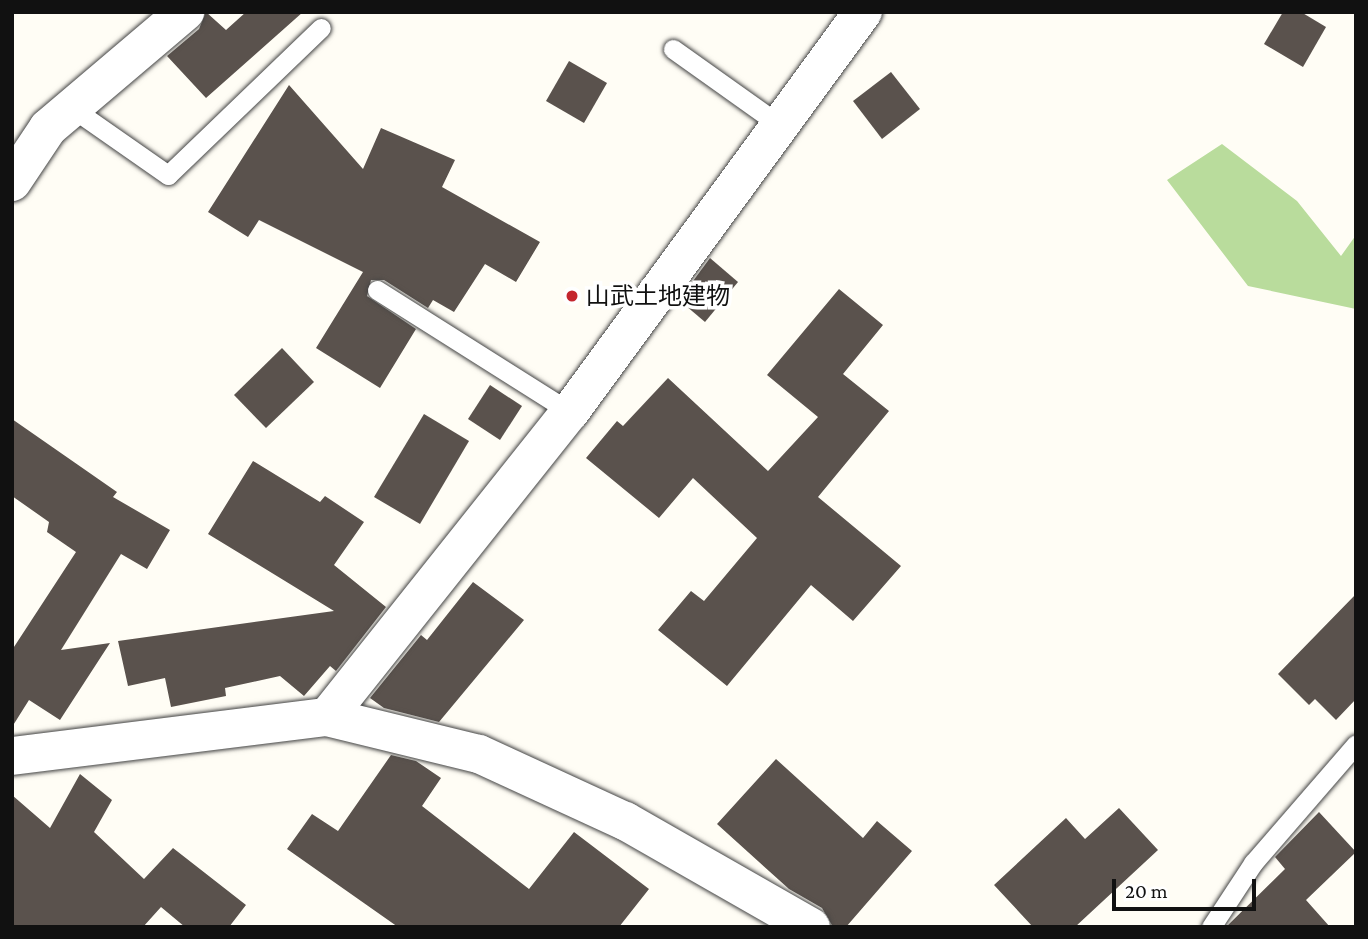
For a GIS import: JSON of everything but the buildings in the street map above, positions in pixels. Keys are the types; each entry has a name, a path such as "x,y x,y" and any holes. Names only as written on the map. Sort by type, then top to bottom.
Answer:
{"street":[{"path":"12,182 48,128 184,12"},
{"path":"327,717 570,412 863,12"},
{"path":"12,756 327,717 479,754 625,821 811,927"}],"lane":[{"path":"72,108 168,175 321,28"},
{"path":"673,49 780,125"},
{"path":"377,290 570,412"},
{"path":"1211,927 1253,863 1356,744"}],"green space":[{"path":"1222,144 1297,201 1341,256 1356,235 1356,309 1248,286 1167,180"}],"place":[{"name":"山武土地建物","path":"572,296"}]}
